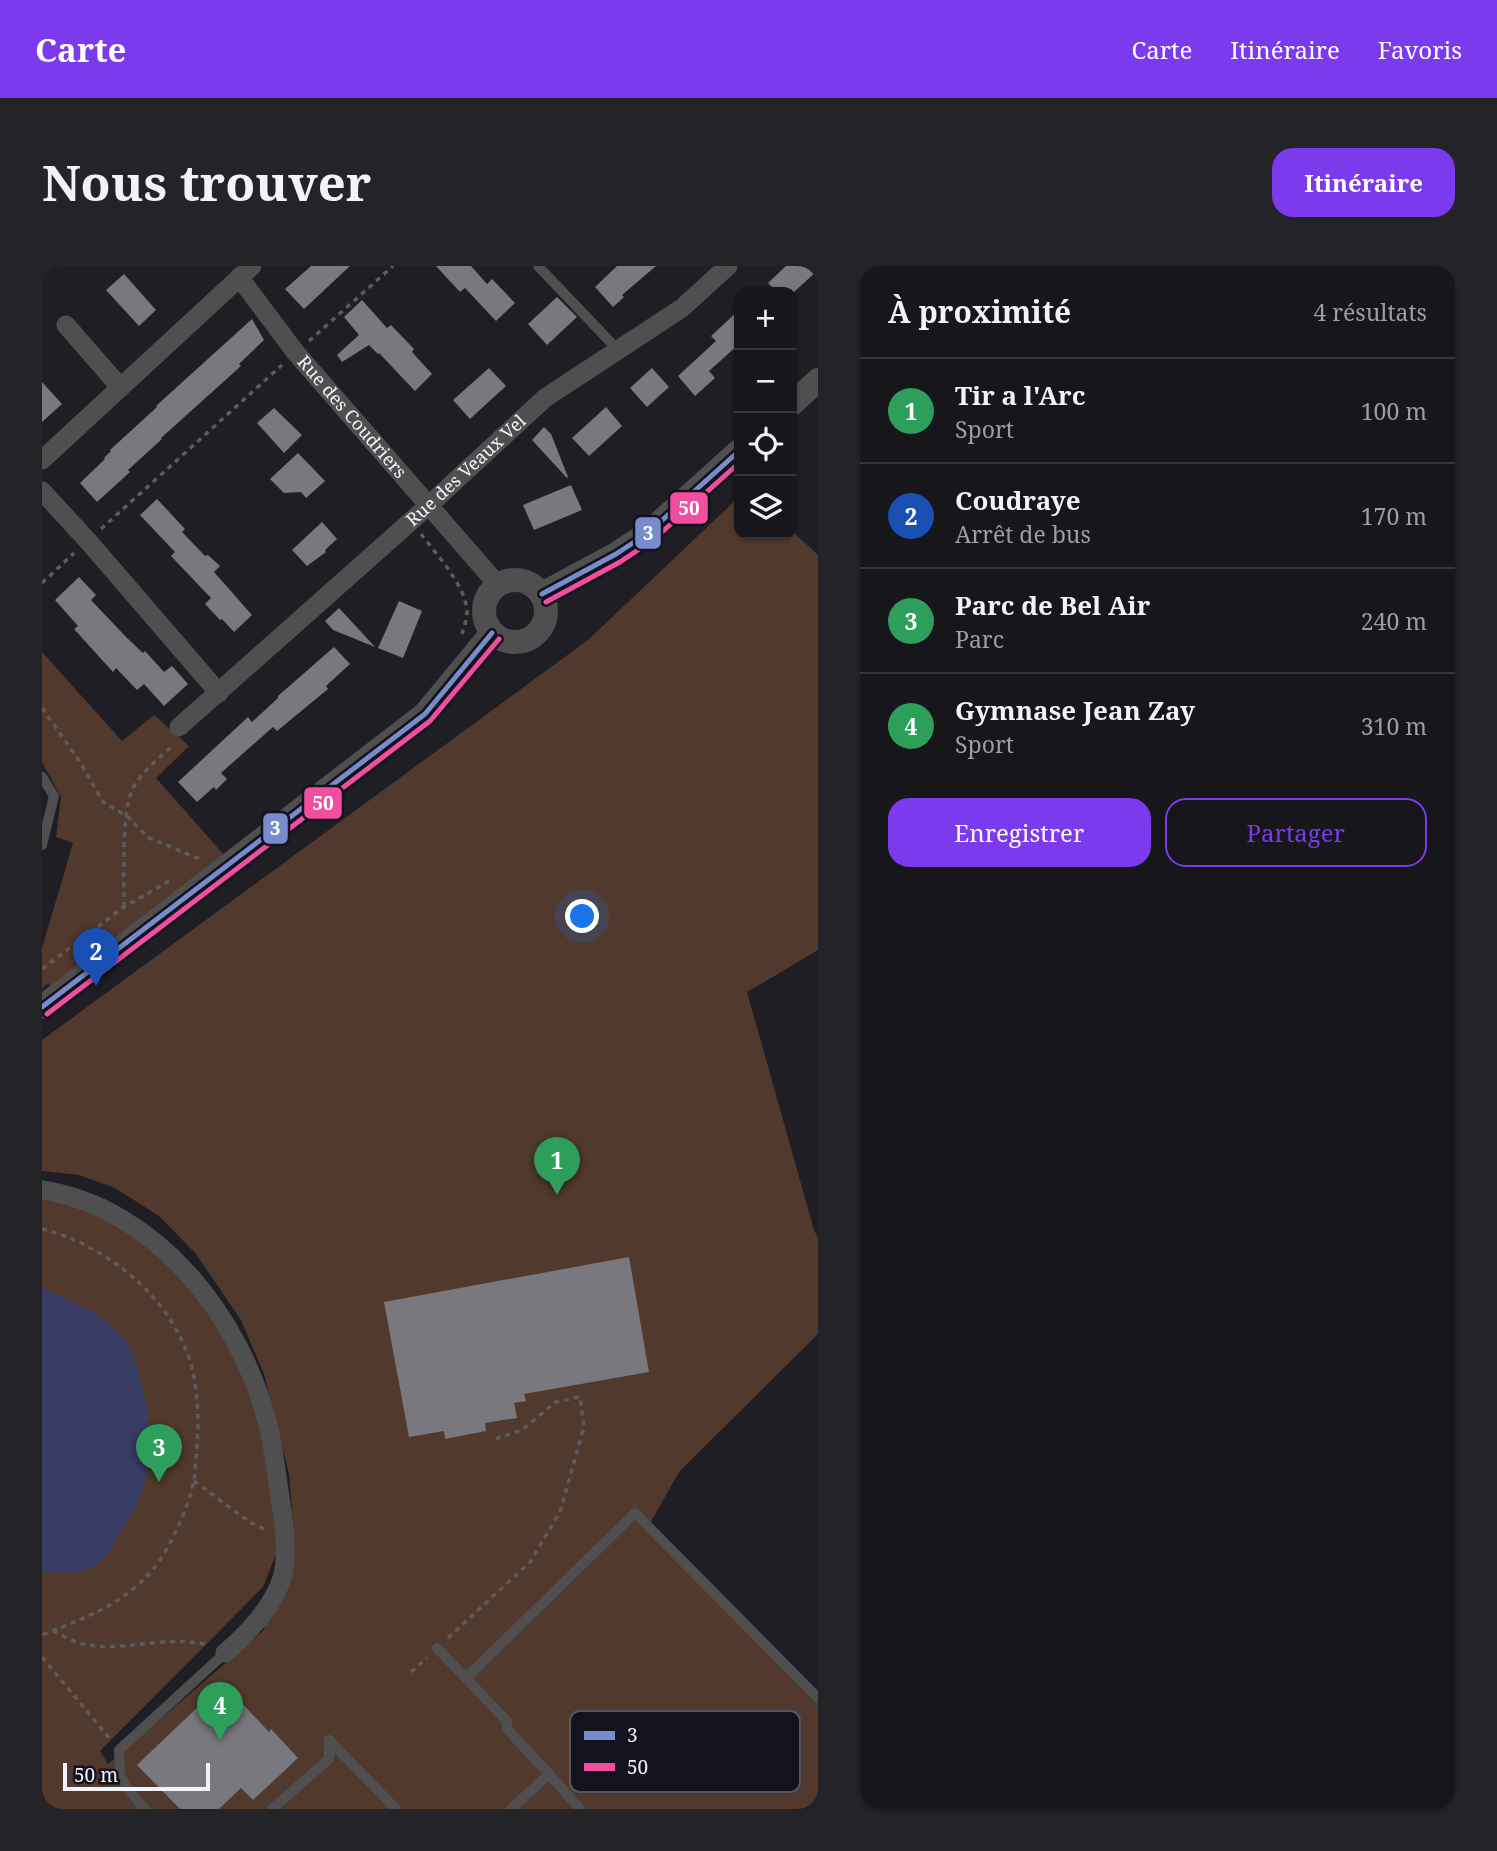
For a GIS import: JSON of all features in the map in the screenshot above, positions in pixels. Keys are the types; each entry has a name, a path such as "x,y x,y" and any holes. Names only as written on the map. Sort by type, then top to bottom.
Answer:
{"street":[{"name":"Rue des Veaux Vel","path":"183,724 545,398 682,308 728,266"},
{"name":"Rue des Coudriers","path":"245,272 296,353 498,584"},
{"path":"42,460 245,272"},
{"path":"66,325 120,387"},
{"path":"797,399 818,380"},
{"path":"542,594 616,554 648,533 734,456"},
{"path":"42,491 219,693"},
{"path":"509,580 522,580 533,585 542,594 546,604 544,624 530,639 520,643 500,639 486,624 484,602 489,592 498,584 509,580"},
{"path":"42,1007 425,714 492,633"},
{"path":"42,1190 74,1197 98,1207 145,1234 183,1269 215,1309 249,1371 268,1426 286,1557 283,1576 264,1612 240,1641 225,1653"}],"lane":[{"path":"538,266 618,350"},
{"path":"42,777 54,796 42,845"},
{"path":"466,1678 635,1513 818,1698"},
{"path":"438,1648 507,1721 507,1729 580,1809"},
{"path":"145,1809 120,1776 119,1750 225,1653"},
{"path":"272,1809 329,1759 329,1740 396,1809"},
{"path":"511,1809 549,1774"}],"path":[{"path":"42,583 393,266"},
{"path":"411,521 465,597 467,615 461,636"},
{"path":"42,708 80,762 103,802 127,816 147,836 204,861 192,867"},
{"path":"124,907 127,816 132,790 144,773 182,737 183,724"},
{"path":"42,969 124,907 170,881"},
{"path":"42,1228 61,1233 120,1266 139,1282 169,1318 181,1339 191,1367 199,1424 194,1481 172,1539 156,1566 126,1596 105,1609 42,1635"},
{"path":"411,1672 530,1562 560,1512 583,1427 580,1396 556,1402 522,1430 495,1439"},
{"path":"194,1481 251,1523 284,1535"},
{"path":"53,1631 80,1644 119,1646 170,1641 190,1642 205,1644 225,1653"},
{"path":"42,1657 119,1750"}],"shaded area":[{"path":"734,502 734,539 797,539 797,536 818,555 818,950 747,992 818,1238 818,1334 679,1472 648,1527 818,1699 818,1809 42,1809 42,1190 123,1219 203,1292 269,1429 284,1535 263,1587 100,1751 108,1764 263,1631 295,1544 289,1474 264,1374 241,1320 196,1254 159,1216 115,1188 79,1175 42,1171 42,1040 588,640"},
{"path":"42,652 122,741 154,715 189,746 156,778 224,855 52,988 48,983 42,988 42,948 73,843 56,837 61,797 42,762"}],"water":[{"path":"42,1288 77,1304 110,1324 119,1333 132,1352 148,1413 150,1444 147,1474 134,1511 103,1559 90,1568 74,1572 42,1571"}],"building":[{"path":"311,266 350,266 304,309 285,289"},
{"path":"436,266 471,266 487,284 492,279 515,303 496,321 465,288 460,292"},
{"path":"617,266 656,266 622,295 624,297 613,307 595,287"},
{"path":"786,266 818,266 818,270 797,289 797,287 772,287 768,283"},
{"path":"124,274 156,310 139,326 106,290"},
{"path":"557,297 577,317 547,345 528,324"},
{"path":"362,300 387,328 391,325 414,349 412,352 432,374 415,391 369,345 342,362 337,355 359,335 344,317"},
{"path":"734,315 734,348 709,371 715,378 695,396 678,376 716,341 711,336"},
{"path":"252,319 264,340 239,364 241,366 161,438 128,470 130,472 97,502 80,483 156,406"},
{"path":"489,368 506,386 470,419 453,400"},
{"path":"652,368 669,387 647,407 630,388"},
{"path":"42,382 62,404 42,422"},
{"path":"606,407 622,426 589,456 572,438"},
{"path":"274,408 302,435 284,453 257,423"},
{"path":"544,427 551,434 567,478 532,440"},
{"path":"298,453 325,481 306,498 301,492 284,493 270,479"},
{"path":"571,485 582,510 534,530 523,505"},
{"path":"157,499 185,529 182,532 205,556 208,555 220,566 214,572 252,615 234,632 205,604 211,598 171,556 175,552 140,515"},
{"path":"322,522 337,539 326,552 307,566 292,550"},
{"path":"79,577 96,595 91,600 127,638 143,653 145,651 164,672 172,666 188,684 164,706 144,684 137,690 116,668 113,672 74,629 78,626 55,600"},
{"path":"399,601 422,611 403,658 378,648"},
{"path":"339,608 375,647 333,630 325,621"},
{"path":"334,647 350,664 326,686 328,689 277,731 273,727 221,773 227,779 216,790 214,787 197,802 178,782 248,717 252,722"},
{"path":"629,1257 649,1372 524,1394 526,1401 514,1403 517,1418 485,1423 486,1431 445,1439 444,1431 409,1437 384,1302"},
{"path":"223,1683 269,1732 271,1729 298,1758 253,1800 241,1788 219,1809 180,1809 137,1765"}],"transit line":[{"name":"3","path":"542,594 616,554 648,533 734,456"},
{"name":"50","path":"546,602 620,562 653,540 734,467"},
{"name":"3","path":"42,1007 425,714 492,633"},
{"name":"50","path":"47,1014 430,721 499,639"}],"place":[{"name":"Coudraye","path":"96,986"},
{"name":"Tir a l'Arc","path":"557,1195"},
{"name":"Parc de Bel Air","path":"159,1482"},
{"name":"Gymnase Jean Zay","path":"220,1740"}]}
